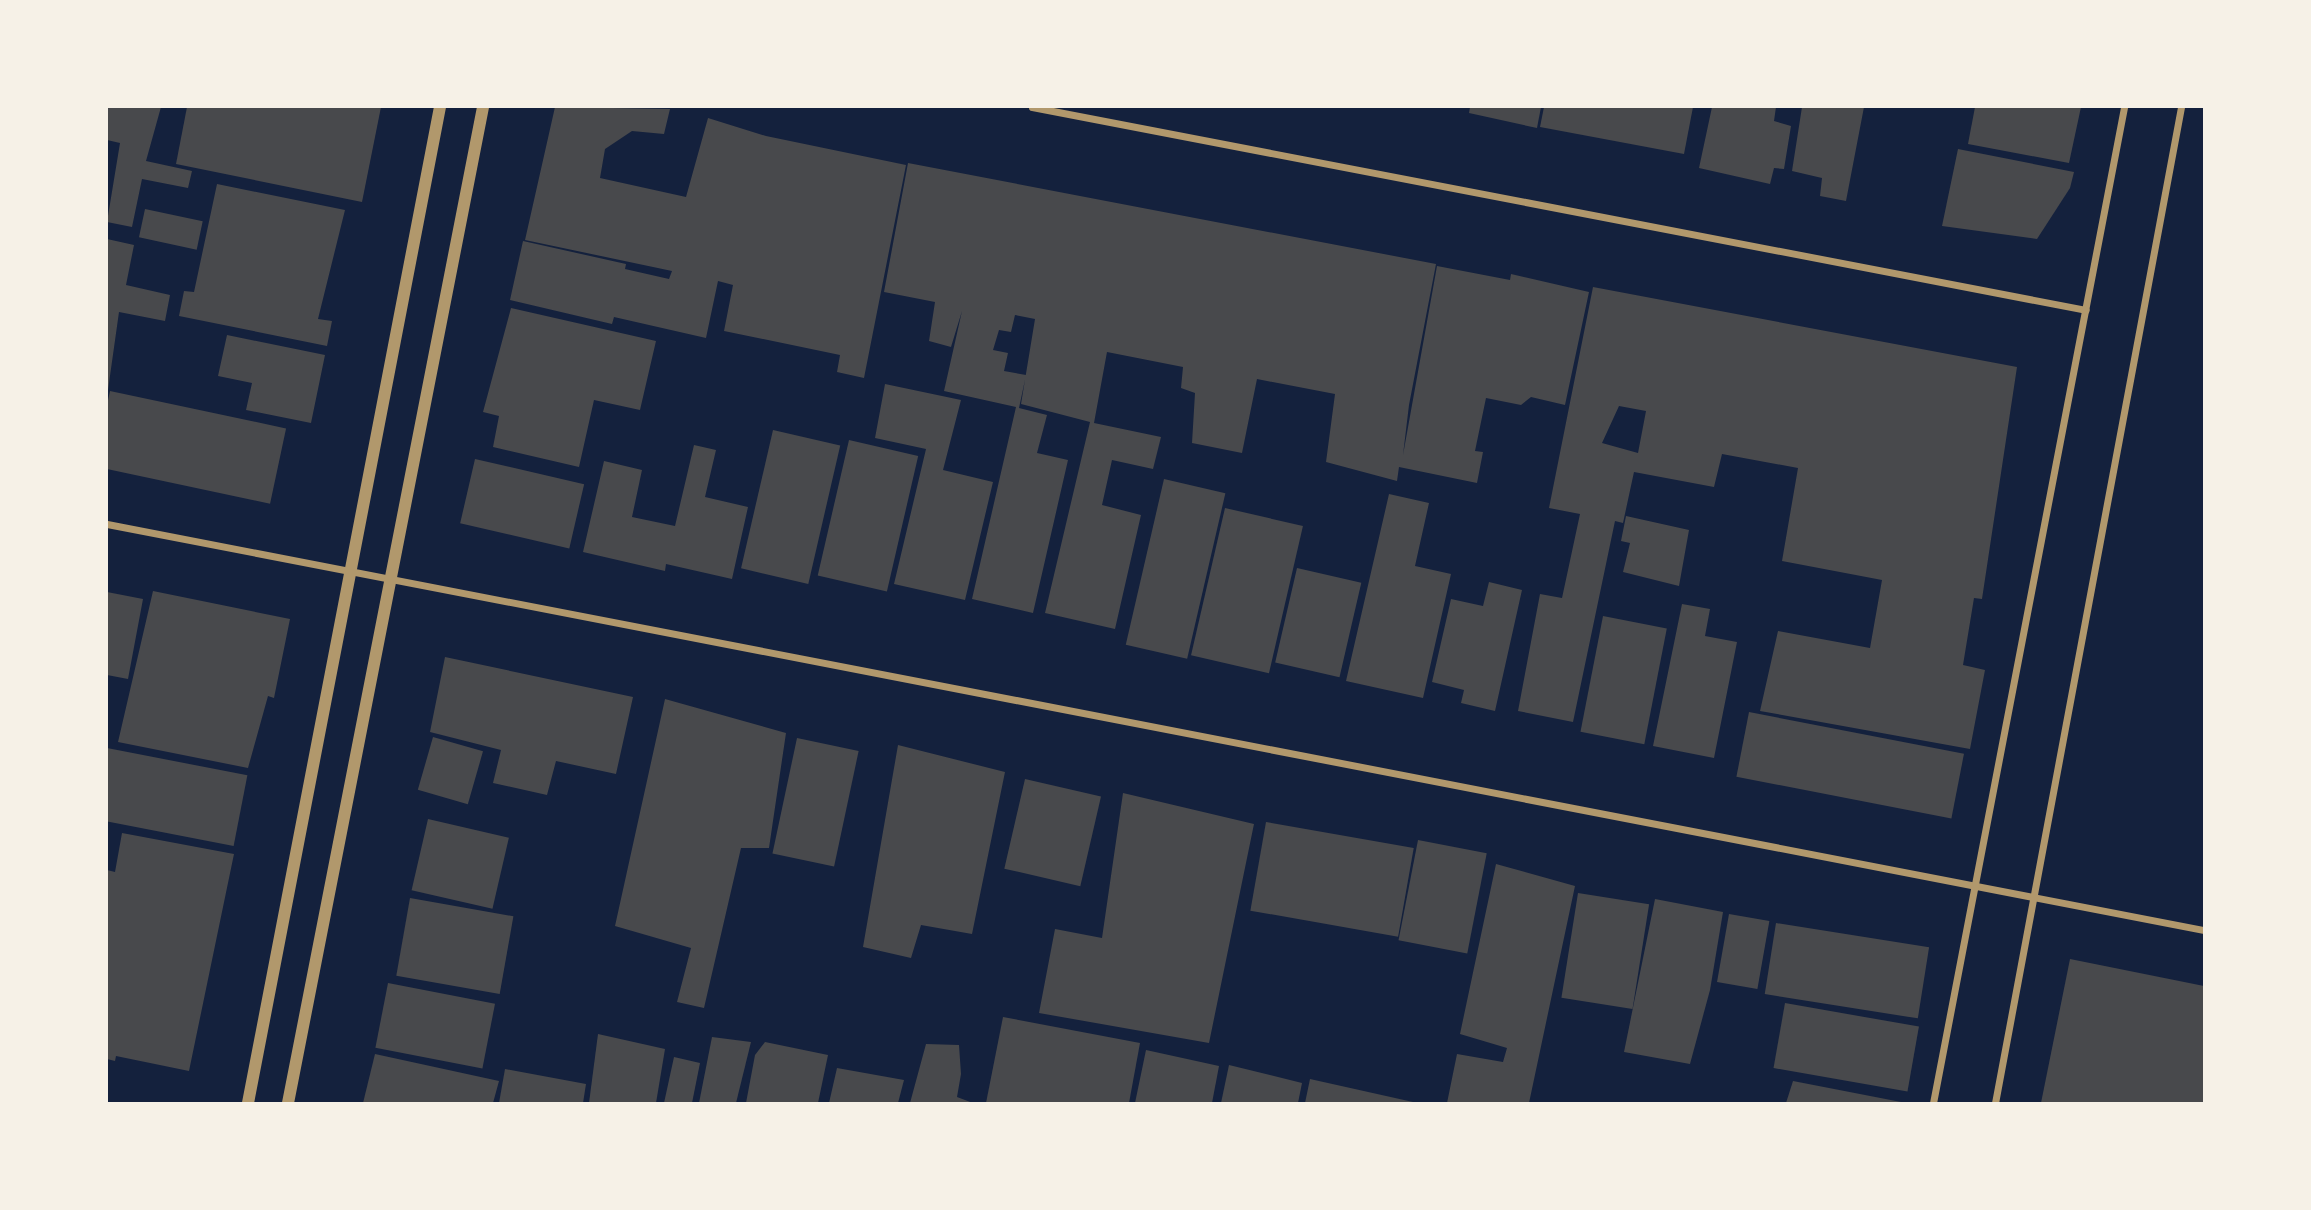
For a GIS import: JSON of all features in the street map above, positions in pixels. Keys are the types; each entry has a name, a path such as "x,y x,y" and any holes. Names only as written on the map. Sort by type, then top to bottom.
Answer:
{"street":[{"path":"248,1103 440,107"},
{"path":"288,1103 483,107"},
{"path":"1032,107 2086,310"},
{"path":"1933,1103 1977,888 2124,107"},
{"path":"1996,1103 2181,107"},
{"path":"107,524 351,569 1977,888 2204,930"}],"building":[{"path":"107,107 161,107 146,161 192,171 188,188 142,179 132,227 107,222 120,143 107,140"},
{"path":"187,107 381,107 362,202 176,164"},
{"path":"555,107 670,109 664,134 632,131 605,149 600,178 686,197 708,118 766,136 906,165 864,378 837,372 840,355 724,331 733,285 718,281 706,338 614,317 612,324 510,300 523,241 626,264 625,269 669,279 672,271 525,240"},
{"path":"1470,107 1541,107 1537,128 1469,113"},
{"path":"1544,107 1693,107 1684,154 1540,127"},
{"path":"1712,107 1776,107 1774,121 1791,126 1784,169 1774,168 1770,184 1699,168"},
{"path":"1802,107 1864,107 1846,201 1820,196 1822,178 1792,171"},
{"path":"1975,107 2081,107 2069,163 1968,144"},
{"path":"1958,149 2074,172 2070,188 2037,239 1942,226"},
{"path":"908,163 1436,264 1409,405 1403,455 1437,266 1510,280 1511,274 1589,292 1565,405 1531,397 1521,405 1486,398 1475,451 1483,452 1477,483 1399,467 1397,481 1326,462 1335,394 1257,379 1242,453 1192,443 1195,393 1181,388 1183,367 1107,352 1094,423 1161,437 1153,469 1112,460 1102,505 1141,515 1115,629 1045,613 1090,422 1021,404 1025,380 1019,408 1047,415 1037,453 1068,460 1033,613 972,599 1016,407 944,391 962,311 951,347 929,341 935,302 884,292","holes":["1015,315 1035,319 1026,375 1004,371 1008,353 993,350 999,330 1011,332"]},
{"path":"217,184 345,210 318,319 332,321 327,346 179,316 184,291 194,292"},
{"path":"145,209 203,221 197,250 139,237"},
{"path":"107,239 134,245 126,285 170,295 165,321 119,312 108,390"},
{"path":"1593,287 2017,367 1982,599 1974,598 1963,665 1985,670 1970,749 1760,711 1778,631 1870,648 1882,580 1782,561 1798,468 1722,454 1714,487 1634,472 1623,523 1615,521 1573,722 1518,711 1540,594 1562,598 1580,514 1549,508","holes":["1619,406 1646,411 1638,453 1602,443"]},
{"path":"511,308 656,341 640,410 594,400 579,467 493,447 499,416 483,412"},
{"path":"227,335 325,355 311,423 246,410 252,383 218,376"},
{"path":"885,384 961,400 943,470 993,482 965,600 894,584 926,449 875,438"},
{"path":"110,391 286,428 270,504 107,469 107,405"},
{"path":"773,430 840,446 808,584 741,568"},
{"path":"849,440 918,456 887,591 818,575"},
{"path":"694,445 716,450 705,497 748,507 732,579 666,564 665,571 583,552 604,461 642,470 632,517 675,526"},
{"path":"475,459 584,484 569,549 460,523"},
{"path":"1164,479 1225,493 1187,659 1126,645"},
{"path":"1389,494 1429,503 1415,566 1451,574 1423,698 1346,681"},
{"path":"1225,508 1303,526 1269,673 1191,655"},
{"path":"1626,516 1689,530 1679,586 1623,572 1630,543 1621,541"},
{"path":"1297,568 1361,583 1339,677 1275,663"},
{"path":"1489,582 1522,590 1495,711 1461,703 1464,690 1432,682 1451,599 1483,606"},
{"path":"153,591 290,619 274,698 268,696 248,768 118,742"},
{"path":"107,592 143,599 128,679 107,675"},
{"path":"1682,604 1710,609 1705,636 1737,642 1714,758 1653,746"},
{"path":"1603,616 1667,628 1644,744 1580,732"},
{"path":"445,657 633,697 616,774 556,761 547,795 493,783 501,750 430,732"},
{"path":"665,699 786,733 769,848 741,848 704,1008 677,1002 691,948 615,926"},
{"path":"1749,712 1964,754 1951,819 1736,777"},
{"path":"433,737 483,751 468,804 418,790"},
{"path":"797,738 859,751 834,867 772,853"},
{"path":"898,745 1005,772 972,934 921,925 911,958 863,947"},
{"path":"107,748 247,775 234,846 107,821"},
{"path":"1025,779 1101,797 1080,886 1004,869"},
{"path":"1123,793 1254,824 1209,1043 1039,1013 1055,929 1102,938"},
{"path":"428,819 509,838 492,909 412,890"},
{"path":"1266,822 1414,848 1398,937 1250,911"},
{"path":"122,833 234,854 189,1071 116,1056 115,1061 107,1059 107,870 115,872"},
{"path":"1418,840 1487,853 1467,953 1399,940"},
{"path":"1496,864 1575,886 1529,1103 1447,1103 1457,1054 1503,1062 1507,1048 1460,1034"},
{"path":"1578,893 1649,904 1633,1009 1561,998"},
{"path":"410,898 513,916 500,994 396,976"},
{"path":"1655,899 1723,912 1710,990 1690,1064 1624,1052"},
{"path":"1729,914 1769,921 1757,989 1717,982"},
{"path":"1776,923 1929,947 1918,1018 1765,994"},
{"path":"2070,959 2204,986 2204,1103 2041,1103"},
{"path":"388,983 495,1004 482,1069 375,1048"},
{"path":"1785,1003 1919,1027 1907,1092 1774,1068"},
{"path":"1003,1017 1140,1043 1129,1103 986,1103"},
{"path":"598,1034 665,1049 656,1103 589,1103"},
{"path":"712,1037 751,1042 736,1103 699,1103"},
{"path":"765,1042 828,1055 818,1103 746,1103 755,1055"},
{"path":"926,1044 959,1045 961,1074 957,1097 973,1103 910,1103"},
{"path":"1146,1050 1219,1066 1212,1103 1135,1103"},
{"path":"375,1054 499,1081 493,1103 363,1103"},
{"path":"674,1057 700,1063 692,1103 664,1103"},
{"path":"1229,1065 1302,1083 1298,1103 1221,1103"},
{"path":"837,1068 904,1080 898,1103 829,1103"},
{"path":"505,1069 586,1084 583,1103 499,1103"},
{"path":"1310,1079 1413,1102 1413,1103 1305,1103"},
{"path":"1793,1081 1901,1102 1901,1103 1786,1103"}]}
